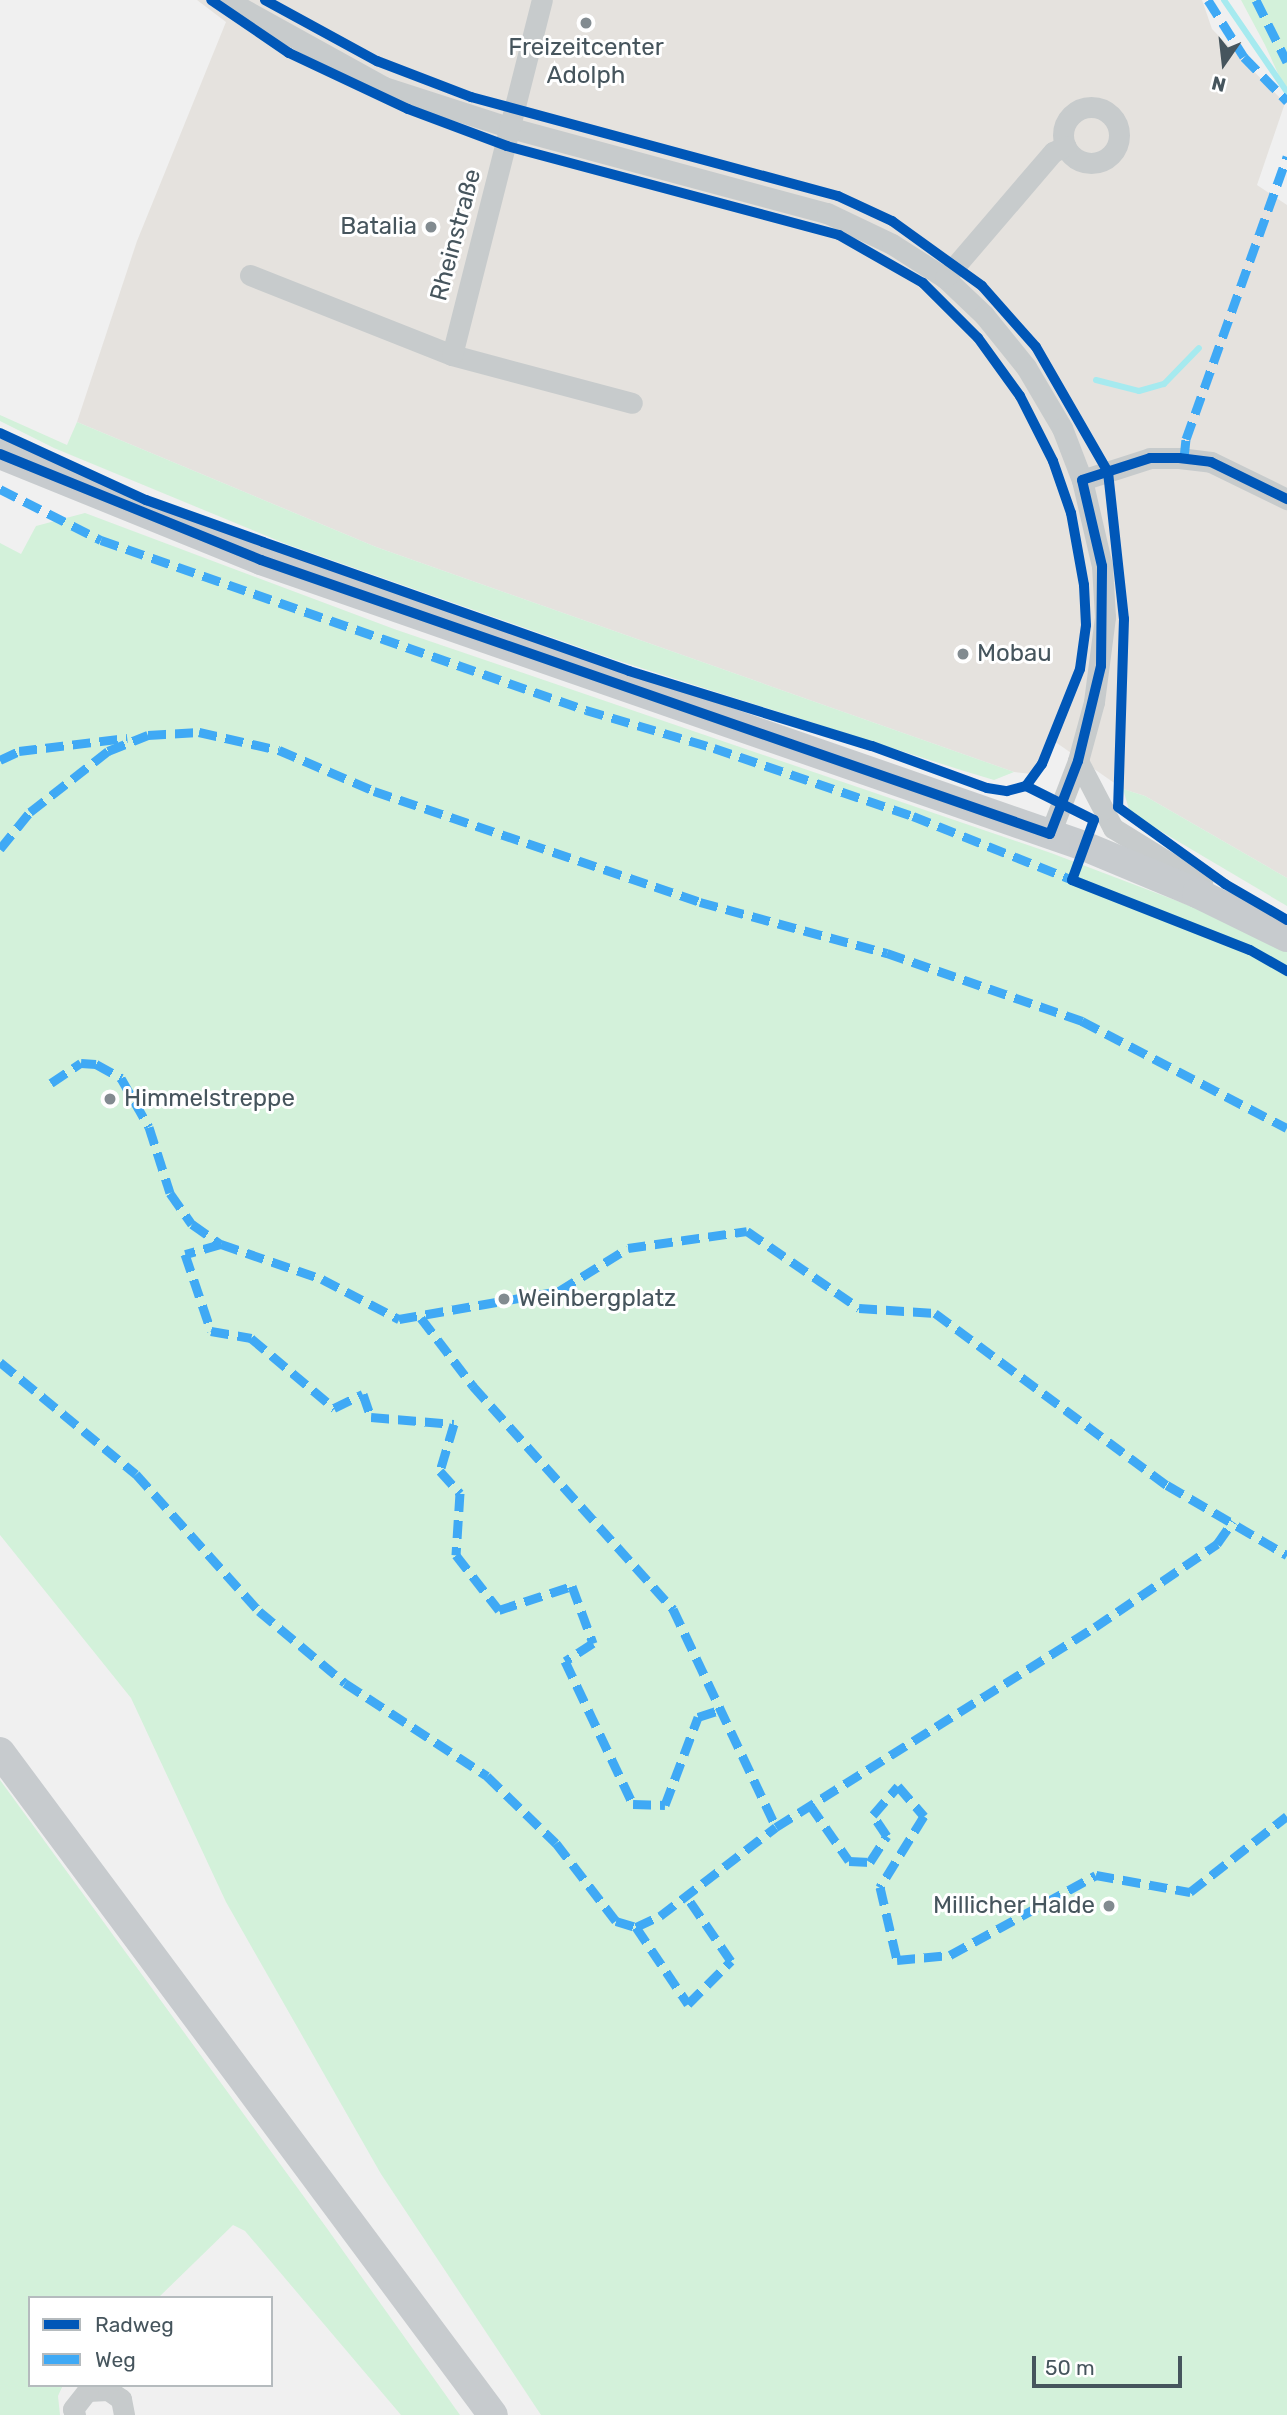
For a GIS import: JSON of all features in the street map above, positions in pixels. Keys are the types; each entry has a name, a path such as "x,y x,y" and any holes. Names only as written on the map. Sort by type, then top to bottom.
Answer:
{"main road":[{"path":"0,454 133,512 261,560 1050,834 1248,916 1287,937"},
{"path":"0,1752 493,2415"}],"street":[{"path":"227,0 384,87 510,128 827,213 892,244 945,278 984,314 1026,367 1062,428 1082,480 1102,566 1105,617 1101,666 1078,761 1050,834"},
{"name":"Rheinstraße","path":"452,355 542,0"},
{"path":"945,278 1054,152 1066,146"},
{"path":"250,275 452,355 632,403"},
{"path":"1082,480 1150,458 1179,458 1211,462 1287,499"},
{"path":"1078,761 1113,828 1237,903 1248,916"},
{"path":"75,2415 74,2409 88,2391 108,2390 121,2399 124,2415"}],"shaded area":[{"path":"197,0 1202,0 1212,29 1285,103 1257,185 1287,205 1287,878 1145,796 1123,789 1051,739 1031,774 1014,772 376,547 77,422 137,241 226,22"}],"green space":[{"path":"1241,0 1287,0 1287,93 1265,45"},
{"path":"0,415 67,445 77,422 376,547 1014,772 994,780 964,771 613,659 286,544 54,448 0,421"},
{"path":"85,513 394,629 1051,853 1259,932 1287,948 1287,2415 541,2415 381,2174 226,1902 131,1698 0,1535 0,543 21,554 36,526"},
{"path":"1123,789 1145,796 1287,878 1287,906 1130,813"},
{"path":"0,1780 460,2415 401,2415 245,2231 233,2225 160,2296 28,2296 28,2387 62,2387 58,2396 60,2415 0,2415"}],"waterway":[{"path":"1224,0 1287,92"},
{"path":"1096,380 1139,391 1164,384 1199,348"}],"marked path":[{"path":"1208,0 1244,57 1287,101"},
{"path":"1256,0 1287,62"},
{"path":"1184,458 1186,439 1287,157"},
{"path":"0,489 101,540 586,710 714,748 913,816 1078,882"},
{"path":"0,849 30,812 108,751 148,735 199,732 279,750 374,791 700,902 887,953 1082,1021 1287,1128"},
{"path":"0,760 19,751 127,738"},
{"path":"51,1083 81,1063 96,1064 121,1078 149,1127 170,1193 192,1224 221,1244 322,1279 399,1319 559,1291 628,1248 747,1231 859,1308 935,1313 1167,1485 1287,1555"},
{"path":"221,1244 185,1254 211,1331 251,1338 334,1408 363,1394 371,1417 454,1424 440,1471 460,1493 456,1555 499,1610 572,1586 593,1643 565,1661 633,1804 665,1805 698,1717 720,1710"},
{"path":"421,1318 473,1386 673,1609 776,1827"},
{"path":"0,1362 136,1474 259,1611 345,1683 487,1776 556,1843 616,1921 636,1927 660,1916 776,1827 1095,1627 1217,1544 1233,1521"},
{"path":"810,1805 849,1861 870,1862 887,1836 873,1815 898,1786 924,1816 880,1887 897,1960 950,1955 1096,1875 1190,1892 1287,1816"},
{"path":"636,1927 688,2004 731,1961 685,1894"}],"cycle path":[{"path":"0,433 146,500 629,671 872,746 987,788 1007,791 1026,786 1042,764 1080,669 1086,625 1084,585 1071,513 1053,461 1020,396 978,338 923,283 839,235 507,146 408,109 289,53 211,0"},
{"path":"265,0 377,61 471,97 838,196 892,221 982,286 1036,347 1108,472 1124,619 1118,807 1225,884 1287,920"},
{"path":"0,454 261,560 1050,834 1078,761 1101,666 1102,566 1082,480 1150,458 1179,458 1211,462 1287,499"},
{"path":"1026,786 1094,820 1072,880 1250,950 1287,971"}],"place":[{"name":"Freizeitcenter Adolph","path":"586,23"},
{"name":"Batalia","path":"431,227"},
{"name":"Mobau","path":"963,654"},
{"name":"Himmelstreppe","path":"110,1099"},
{"name":"Weinbergplatz","path":"504,1299"},
{"name":"Millicher Halde","path":"1109,1906"}]}
